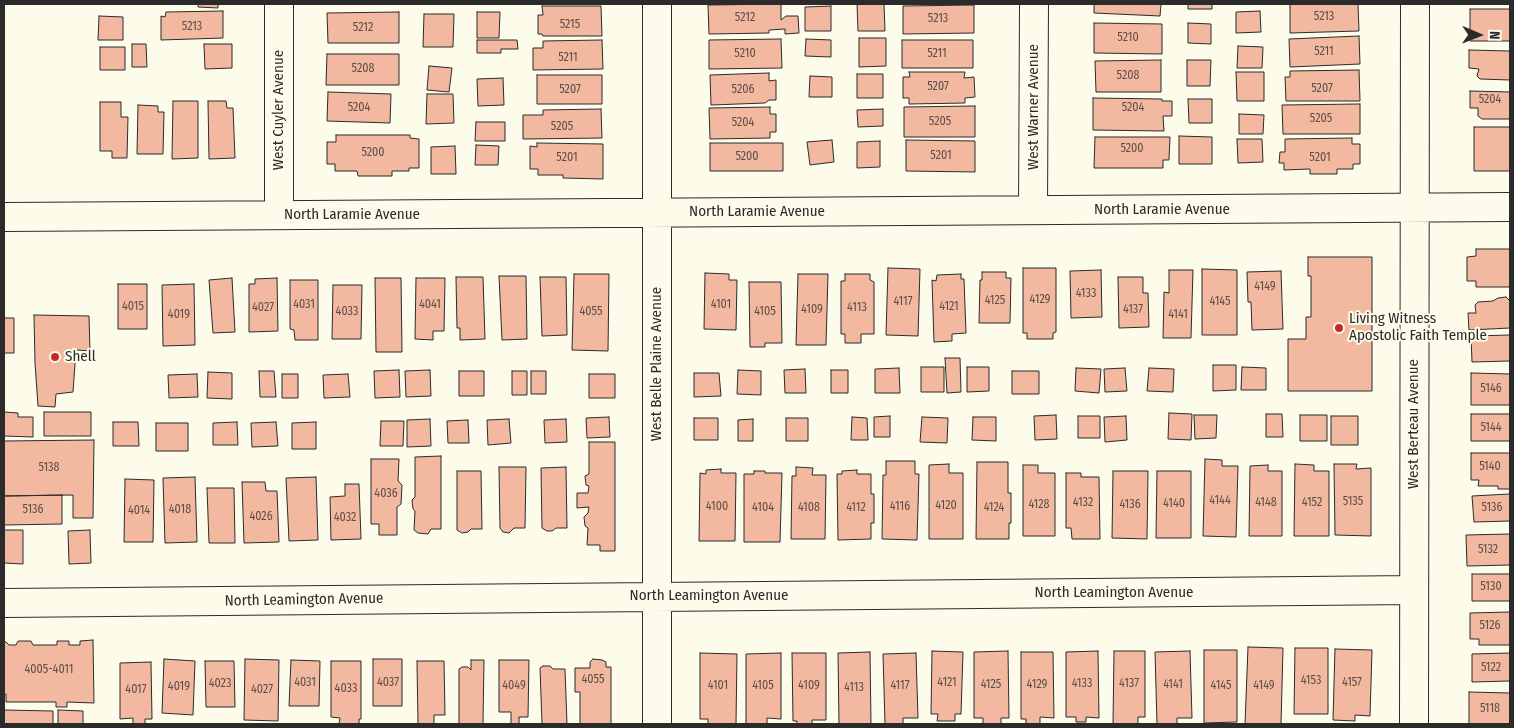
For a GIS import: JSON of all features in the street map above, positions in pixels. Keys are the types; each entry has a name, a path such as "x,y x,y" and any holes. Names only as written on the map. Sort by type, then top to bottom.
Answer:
{"street":[{"name":"West Cuyler Avenue","path":"279,4 279,215"},
{"name":"West Belle Plaine Avenue","path":"656,724 657,4"},
{"name":"West Warner Avenue","path":"1033,210 1034,4"},
{"name":"West Berteau Avenue","path":"1414,724 1415,4"},
{"name":"North Laramie Avenue","path":"4,217 1510,207"},
{"name":"North Leamington Avenue","path":"4,603 1414,590"}],"building":[{"path":"198,4 218,4 218,8 198,7"},
{"path":"781,4 781,20 786,16 798,16 799,33 785,34 785,29 769,30 769,33 709,34 708,5"},
{"path":"857,4 884,4 885,31 858,31"},
{"path":"1094,4 1161,4 1160,16 1094,13"},
{"path":"1188,4 1212,4 1212,9 1188,9"},
{"path":"1290,4 1358,4 1359,31 1290,33"},
{"path":"974,5 974,33 903,34 903,6"},
{"path":"542,6 601,6 602,36 543,36 538,34 538,15 543,15"},
{"path":"831,6 831,31 805,31 805,7"},
{"path":"1470,9 1510,9 1510,41 1470,41"},
{"path":"223,11 223,38 161,40 161,16 165,17 166,12"},
{"path":"1260,11 1261,32 1236,33 1236,12"},
{"path":"399,12 399,43 328,43 327,13"},
{"path":"477,12 500,12 499,38 477,38"},
{"path":"424,14 454,14 453,47 423,47"},
{"path":"99,16 123,17 123,40 98,40"},
{"path":"1094,23 1162,24 1162,54 1094,53"},
{"path":"1188,23 1211,24 1211,44 1188,43"},
{"path":"1359,36 1360,64 1290,67 1289,39"},
{"path":"859,38 886,38 886,66 859,67"},
{"path":"781,39 782,68 709,69 709,40"},
{"path":"806,39 831,40 831,57 805,56"},
{"path":"477,40 517,40 518,49 501,49 501,53 477,53"},
{"path":"602,40 603,69 533,70 533,48 543,48 543,41"},
{"path":"902,40 973,40 973,68 902,68"},
{"path":"132,44 146,44 147,67 132,67"},
{"path":"204,44 232,44 232,68 205,69"},
{"path":"1238,46 1263,47 1262,68 1237,68"},
{"path":"100,47 125,47 125,70 100,70"},
{"path":"1469,50 1510,51 1510,80 1480,79 1477,76 1479,69 1469,68"},
{"path":"327,54 399,54 399,85 326,85"},
{"path":"1161,60 1161,92 1096,92 1095,61"},
{"path":"1187,60 1211,60 1210,86 1187,86"},
{"path":"429,66 452,68 449,92 427,90"},
{"path":"1359,70 1360,101 1286,101 1285,77 1290,77 1290,71"},
{"path":"909,72 965,72 964,78 974,77 975,97 965,98 965,103 909,104 909,98 903,98 903,77 910,77"},
{"path":"1236,72 1264,72 1264,101 1237,101"},
{"path":"769,73 769,81 776,80 776,100 769,100 765,103 711,105 710,75"},
{"path":"857,74 883,74 883,98 857,98"},
{"path":"537,75 602,75 602,104 537,104"},
{"path":"810,76 832,77 832,97 809,97"},
{"path":"503,78 504,105 478,106 477,79"},
{"path":"1470,91 1510,92 1510,119 1482,119 1478,116 1478,108 1470,108"},
{"path":"328,92 391,94 390,123 327,121"},
{"path":"427,94 453,94 454,123 426,124"},
{"path":"1093,98 1162,99 1162,101 1172,101 1172,116 1163,116 1164,131 1093,130"},
{"path":"1188,99 1212,99 1212,123 1189,123"},
{"path":"173,101 198,101 198,158 172,159"},
{"path":"208,101 226,101 227,108 233,108 235,158 209,159"},
{"path":"100,102 121,102 121,117 128,117 127,158 112,158 112,151 100,151"},
{"path":"1360,104 1360,134 1283,134 1282,105"},
{"path":"138,105 158,106 158,112 164,112 163,154 137,154"},
{"path":"975,106 975,137 904,137 904,107"},
{"path":"770,107 770,114 776,114 776,132 770,132 770,138 710,139 709,108"},
{"path":"601,109 602,138 523,139 523,115 543,115 543,110"},
{"path":"883,109 883,126 858,127 857,110"},
{"path":"1239,114 1264,115 1263,134 1239,134"},
{"path":"476,122 505,122 505,141 475,141"},
{"path":"1474,127 1510,127 1510,171 1474,171"},
{"path":"336,135 410,135 410,138 419,139 419,168 409,168 409,171 392,171 392,176 358,176 357,171 335,171 335,164 327,164 327,142 336,142"},
{"path":"1179,136 1212,137 1212,164 1179,164"},
{"path":"1095,137 1170,137 1169,160 1163,160 1163,168 1094,168"},
{"path":"1352,138 1352,144 1360,144 1360,164 1353,164 1353,169 1337,169 1337,174 1310,174 1310,169 1284,170 1284,163 1279,163 1280,152 1285,152 1285,139"},
{"path":"1237,139 1262,139 1263,162 1238,163"},
{"path":"832,140 834,162 810,165 807,142"},
{"path":"906,140 975,141 975,172 906,171"},
{"path":"880,141 880,167 857,168 857,142"},
{"path":"537,143 603,144 603,179 563,178 563,175 538,175 538,169 530,169 530,146 537,147"},
{"path":"710,143 783,143 783,171 710,171"},
{"path":"476,145 499,146 498,165 475,165"},
{"path":"455,146 456,174 431,174 431,147"},
{"path":"1476,249 1510,249 1510,287 1476,287 1476,281 1467,281 1467,257 1476,256"},
{"name":"Living Witness Apostolic Faith Temple","path":"1308,257 1372,257 1372,391 1288,391 1288,339 1306,339 1306,317 1311,317 1311,276 1308,276"},
{"path":"888,268 920,269 918,336 886,335"},
{"path":"1023,268 1056,268 1056,332 1053,333 1053,339 1027,339 1027,333 1023,333"},
{"path":"1202,269 1237,270 1237,335 1202,335"},
{"path":"1101,270 1102,317 1071,318 1070,271"},
{"path":"1169,270 1193,270 1191,338 1163,338 1164,292 1169,293"},
{"path":"1281,271 1283,329 1252,330 1251,302 1248,302 1247,272"},
{"path":"982,272 1006,272 1006,278 1011,278 1010,323 979,323 980,280 982,280"},
{"path":"705,273 729,274 729,280 737,280 736,330 704,329"},
{"path":"574,274 609,274 608,351 572,350"},
{"path":"798,274 828,274 826,345 796,345"},
{"path":"845,274 870,274 870,280 874,282 874,334 861,334 861,343 845,343 845,334 841,334 841,281 845,281"},
{"path":"961,274 961,279 964,279 966,333 952,334 952,341 934,342 932,280 936,281 937,275"},
{"path":"499,276 526,276 527,339 502,340"},
{"path":"456,277 483,277 485,339 460,340 460,328 457,328"},
{"path":"540,277 566,277 567,335 542,336"},
{"path":"1118,277 1143,277 1143,293 1148,293 1149,327 1119,328"},
{"path":"232,278 235,332 213,333 209,280"},
{"path":"277,278 278,331 249,332 249,284 255,284 255,279"},
{"path":"375,278 401,278 402,352 376,352"},
{"path":"416,278 445,278 444,331 433,331 433,340 415,339"},
{"path":"290,280 318,280 318,340 295,340 294,330 290,329"},
{"path":"749,282 781,282 782,343 765,343 765,347 750,347"},
{"path":"118,284 147,284 147,329 118,329"},
{"path":"194,284 195,345 163,346 162,285"},
{"path":"333,285 362,285 361,339 332,339"},
{"path":"1506,297 1510,301 1510,328 1469,330 1468,313 1476,313 1475,305 1478,302 1493,301"},
{"name":"Shell","path":"34,315 89,316 90,351 76,350 73,392 56,394 55,407 38,406"},
{"path":"4,318 14,318 14,353 4,353"},
{"path":"1510,335 1510,361 1472,362 1471,336"},
{"path":"945,358 960,358 961,392 947,393"},
{"path":"1213,365 1236,365 1236,390 1213,391"},
{"path":"921,367 944,367 944,392 921,392"},
{"path":"967,367 989,367 989,391 967,392"},
{"path":"1242,367 1266,368 1266,390 1241,390"},
{"path":"899,368 900,393 875,393 875,369"},
{"path":"1076,368 1101,369 1099,393 1075,391"},
{"path":"1125,368 1127,391 1105,392 1104,369"},
{"path":"1149,368 1174,369 1173,392 1147,391"},
{"path":"805,369 806,393 785,393 784,370"},
{"path":"399,370 400,397 375,398 374,371"},
{"path":"430,370 431,396 406,397 405,371"},
{"path":"738,370 761,371 761,395 737,394"},
{"path":"831,370 848,370 848,393 831,393"},
{"path":"259,371 274,371 276,397 260,397"},
{"path":"459,371 484,371 484,396 459,396"},
{"path":"512,371 527,371 527,395 512,395"},
{"path":"531,371 546,371 546,394 531,394"},
{"path":"1012,371 1039,371 1039,394 1012,394"},
{"path":"208,372 232,373 232,399 207,398"},
{"path":"694,373 719,373 721,396 694,397"},
{"path":"1471,373 1510,374 1510,405 1471,405"},
{"path":"197,374 198,397 169,398 168,375"},
{"path":"282,374 298,374 298,398 282,398"},
{"path":"348,374 350,397 324,398 323,375"},
{"path":"589,374 615,374 615,398 589,398"},
{"path":"4,412 18,413 18,417 33,417 33,437 4,436"},
{"path":"44,412 91,412 91,436 44,436"},
{"path":"1169,413 1192,414 1191,440 1168,439"},
{"path":"1266,414 1282,414 1283,437 1266,437"},
{"path":"1471,414 1510,414 1510,441 1471,441"},
{"path":"1056,415 1057,439 1035,440 1034,416"},
{"path":"1194,415 1217,415 1216,438 1195,439"},
{"path":"1300,415 1327,415 1327,441 1300,441"},
{"path":"890,416 890,437 874,437 874,417"},
{"path":"1078,416 1100,416 1100,438 1078,438"},
{"path":"1126,416 1127,440 1105,442 1104,417"},
{"path":"1331,416 1358,416 1358,445 1331,445"},
{"path":"609,417 610,437 587,438 586,418"},
{"path":"852,417 867,418 868,440 851,440"},
{"path":"922,417 948,418 947,443 920,442"},
{"path":"973,417 996,417 996,441 972,440"},
{"path":"694,418 718,418 718,440 694,440"},
{"path":"786,418 808,418 808,441 786,441"},
{"path":"430,419 431,446 407,447 407,420"},
{"path":"509,419 511,443 488,445 487,420"},
{"path":"566,419 567,442 545,443 544,420"},
{"path":"753,419 753,441 738,441 738,420"},
{"path":"468,420 469,443 448,443 447,421"},
{"path":"381,421 404,421 403,446 380,446"},
{"path":"113,422 138,422 139,446 113,446"},
{"path":"237,422 238,445 213,445 213,423"},
{"path":"276,422 278,446 252,447 251,423"},
{"path":"316,422 316,449 292,449 292,423"},
{"path":"156,423 188,423 188,451 156,451"},
{"path":"94,440 93,518 73,518 73,495 4,496 4,441"},
{"path":"589,442 615,442 615,551 600,551 600,545 587,545 588,528 585,526 584,517 588,513 589,507 577,508 577,493 588,493 589,486 586,485 585,476 589,474"},
{"path":"1471,453 1510,453 1510,489 1498,489 1498,486 1478,486 1479,480 1471,480"},
{"path":"441,456 441,529 431,529 428,534 418,533 414,530 415,511 412,500 415,497 415,457"},
{"path":"371,459 399,459 398,481 402,485 401,504 397,507 397,535 379,535 379,524 371,524"},
{"path":"1205,459 1222,460 1222,466 1238,466 1236,537 1203,536"},
{"path":"886,461 915,461 915,474 919,474 917,540 882,539 883,475 886,475"},
{"path":"977,462 1008,462 1008,493 1011,493 1009,539 976,539"},
{"path":"949,464 949,473 963,473 963,539 929,539 929,465"},
{"path":"1295,464 1314,465 1314,471 1329,471 1329,536 1294,536"},
{"path":"1334,464 1357,464 1356,469 1371,468 1371,536 1335,535"},
{"path":"1023,465 1038,465 1038,473 1055,473 1055,536 1023,536"},
{"path":"1268,465 1268,471 1282,471 1282,536 1249,536 1250,466"},
{"path":"499,467 526,467 525,528 514,528 509,533 503,532 500,528"},
{"path":"566,467 567,528 556,528 552,531 547,531 542,528 541,468"},
{"path":"796,467 813,468 812,475 826,475 825,539 791,539 792,476 796,476"},
{"path":"721,469 721,473 736,473 735,541 699,541 700,473 706,474 706,470"},
{"path":"857,470 857,474 871,474 871,494 874,494 874,523 871,523 871,539 838,540 837,474 842,474 842,471"},
{"path":"457,471 481,471 482,529 471,529 468,532 462,533 457,530"},
{"path":"754,471 782,473 780,542 744,542 744,474 754,474"},
{"path":"1113,471 1148,471 1147,539 1112,538"},
{"path":"1157,471 1191,471 1191,538 1156,538"},
{"path":"1066,473 1081,473 1081,477 1099,477 1100,539 1072,539 1071,528 1066,528"},
{"path":"195,477 197,542 165,543 163,478"},
{"path":"316,477 318,540 289,541 286,478"},
{"path":"125,479 154,480 153,542 124,542"},
{"path":"242,482 265,482 266,491 277,491 279,542 244,543"},
{"path":"345,484 359,484 361,539 331,540 330,497 345,496"},
{"path":"207,488 234,488 235,543 209,543"},
{"path":"1510,494 1510,521 1474,522 1472,496"},
{"path":"62,495 62,524 4,525 4,496"},
{"path":"4,530 23,530 23,564 4,563"},
{"path":"90,530 91,563 69,564 68,531"},
{"path":"1510,534 1510,565 1467,566 1466,535"},
{"path":"1472,574 1510,574 1510,601 1472,601"},
{"path":"1510,612 1510,645 1479,645 1479,639 1470,639 1470,613"},
{"path":"93,640 94,703 67,702 67,707 56,707 56,702 6,702 6,694 4,695 4,642 9,645 16,645 18,641 31,641 33,645 57,645 57,641 69,641 69,645 80,645 80,641"},
{"path":"1248,647 1283,648 1281,724 1245,724"},
{"path":"1295,648 1328,648 1328,714 1294,714"},
{"path":"1335,649 1372,650 1370,716 1355,715 1355,721 1333,720"},
{"path":"1204,650 1237,650 1237,722 1204,723"},
{"path":"932,651 963,652 961,714 955,714 955,721 937,721 938,714 931,714"},
{"path":"1008,651 1009,718 1001,718 1001,724 983,724 983,718 974,718 974,652"},
{"path":"1098,651 1099,718 1086,717 1086,722 1076,722 1076,717 1066,717 1066,652"},
{"path":"1114,651 1145,651 1145,717 1138,717 1138,724 1113,724"},
{"path":"1190,651 1192,718 1177,718 1177,724 1157,724 1155,652"},
{"path":"870,652 871,724 839,724 838,653"},
{"path":"1021,652 1053,652 1054,718 1040,717 1040,724 1026,724 1026,719 1021,719"},
{"path":"700,653 737,654 736,724 708,724 708,719 700,719"},
{"path":"781,653 781,719 767,718 767,724 746,724 746,654"},
{"path":"792,653 826,653 826,720 812,720 812,724 797,724 797,721 793,721"},
{"path":"916,653 918,718 903,718 903,724 885,724 883,654"},
{"path":"1510,653 1510,681 1472,682 1472,654"},
{"path":"164,659 195,661 193,715 162,713"},
{"path":"245,659 279,660 278,721 244,720"},
{"path":"373,659 402,659 402,706 373,706"},
{"path":"593,659 602,660 606,662 606,667 611,667 611,724 580,724 580,692 575,692 575,668 590,668 590,662"},
{"path":"291,660 320,661 319,706 289,706"},
{"path":"471,660 484,660 483,724 459,724 459,669 468,667 471,670"},
{"path":"499,660 529,660 528,717 519,717 519,724 511,724 511,712 499,712"},
{"path":"205,661 234,661 235,707 206,707"},
{"path":"331,661 361,661 361,719 359,719 359,724 339,724 340,718 331,717"},
{"path":"417,661 444,661 445,715 434,715 434,724 418,724"},
{"path":"151,662 152,719 145,719 145,724 133,724 133,718 120,719 120,663"},
{"path":"550,666 553,669 565,669 567,724 542,724 540,668"},
{"path":"1469,692 1510,693 1510,724 1469,724"},
{"path":"4,710 53,711 53,724 4,724"},
{"path":"58,710 83,711 83,724 58,724"}],"place":[{"name":"Living Witness Apostolic Faith Temple","path":"1339,328"},
{"name":"Shell","path":"55,357"}]}
